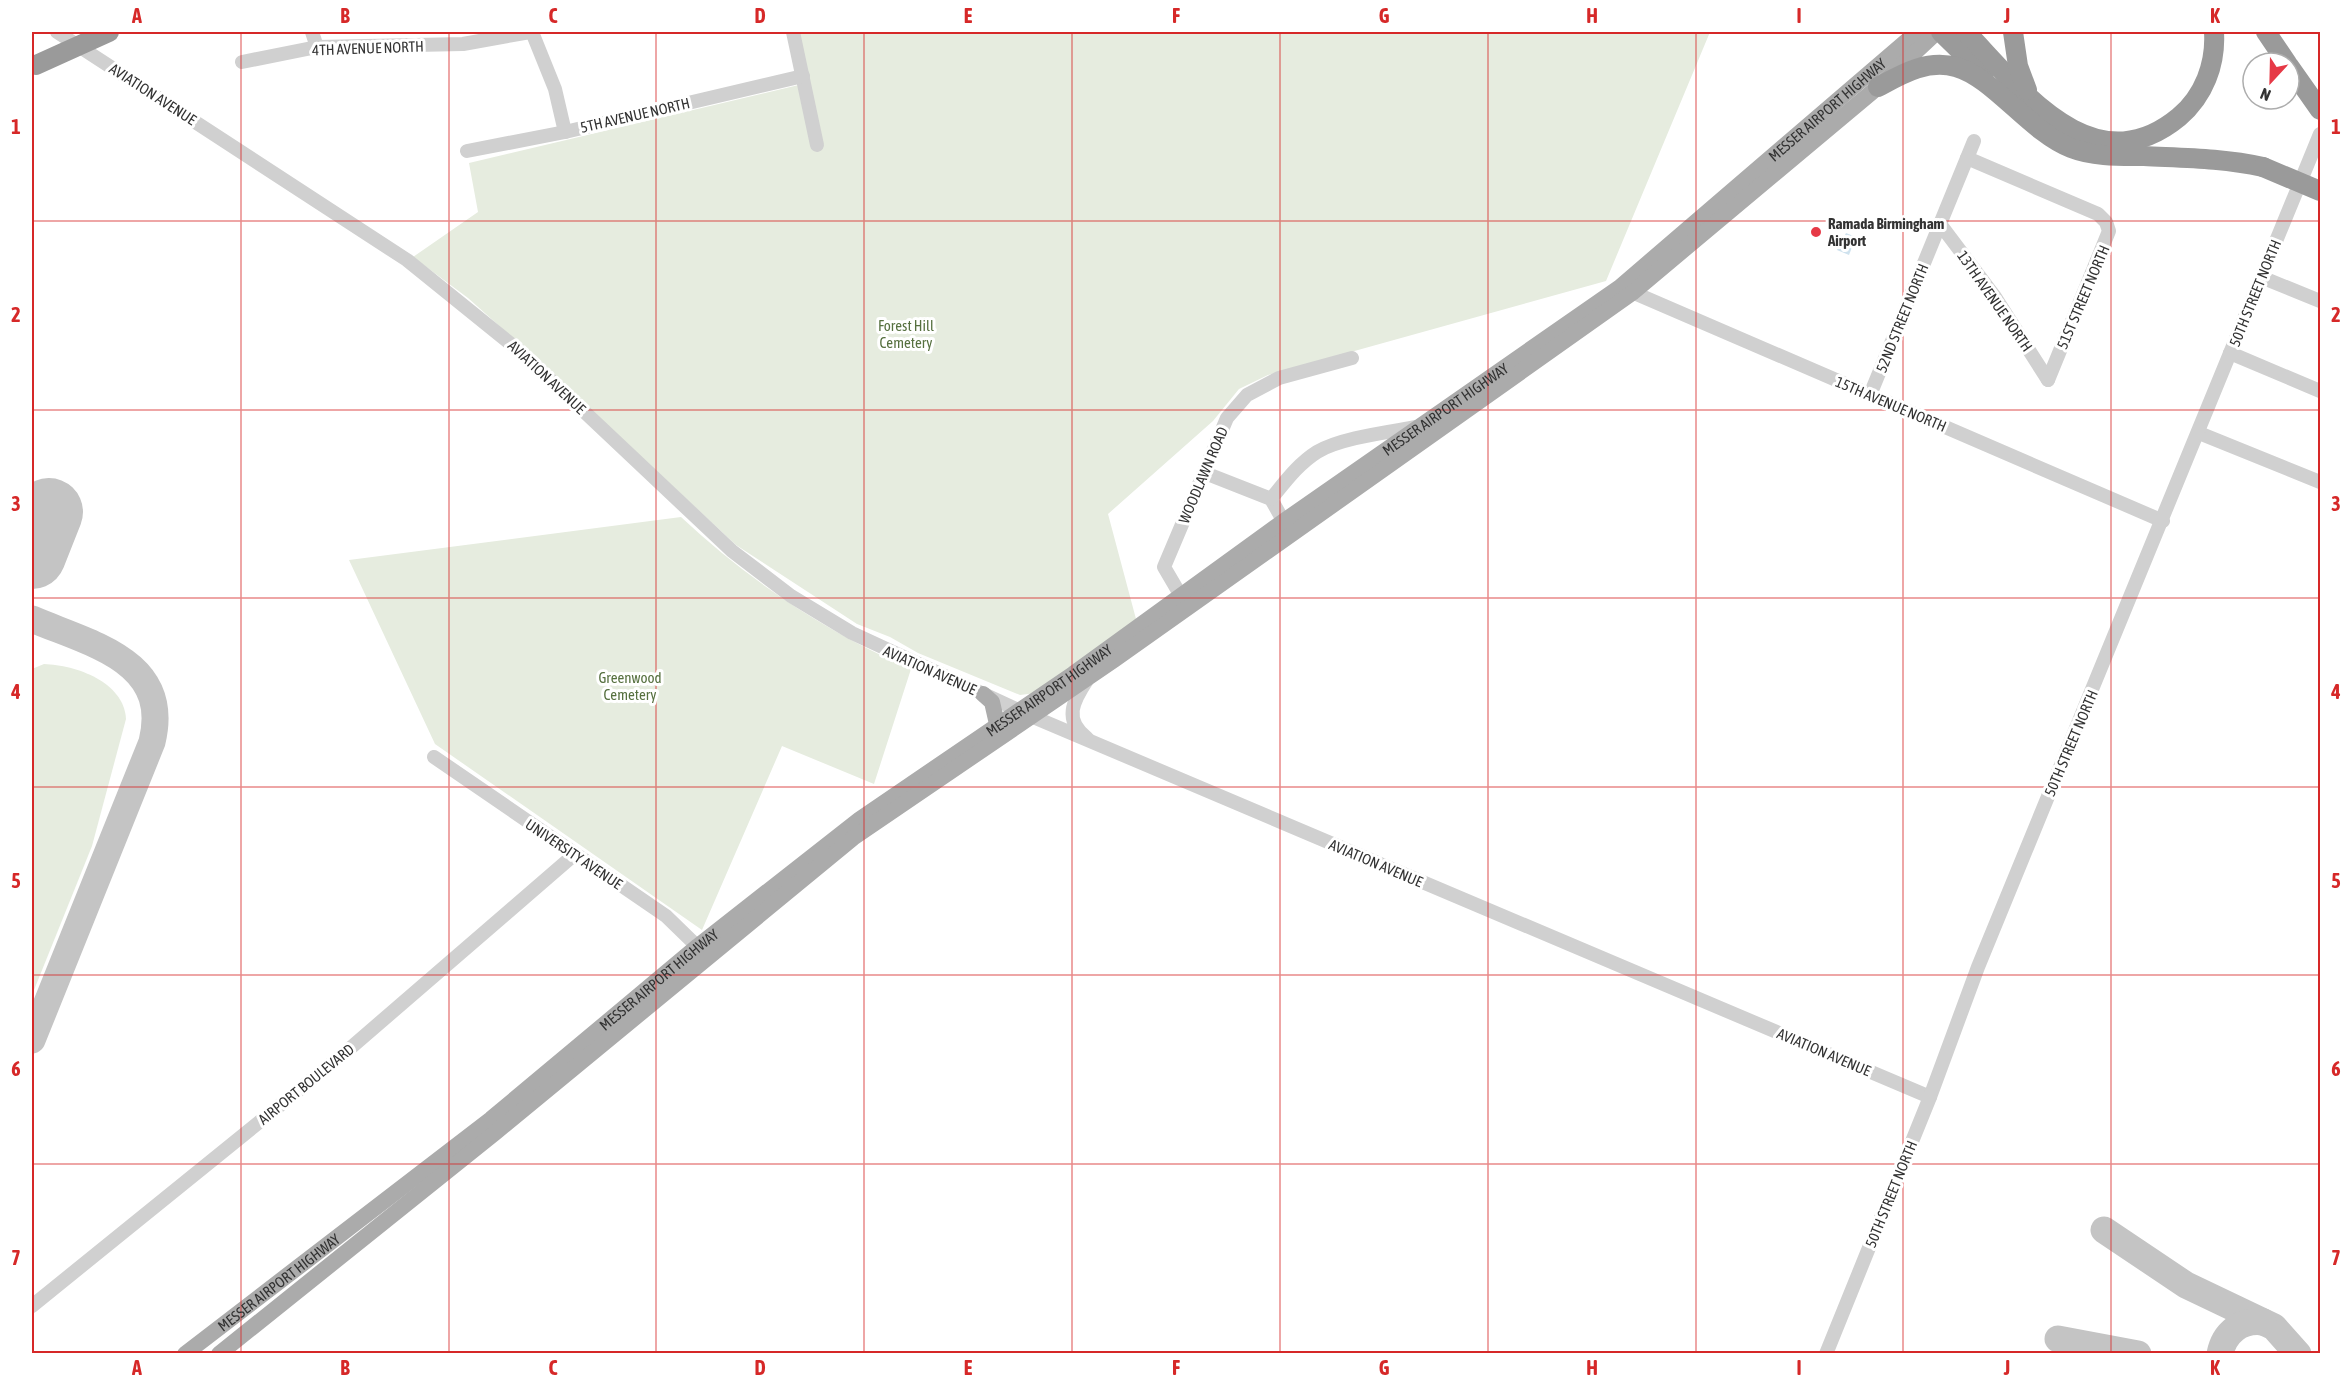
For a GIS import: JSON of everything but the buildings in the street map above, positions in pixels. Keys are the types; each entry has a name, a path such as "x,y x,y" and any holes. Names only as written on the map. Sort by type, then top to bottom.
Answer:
{"highway":[{"path":"34,66 109,32"},
{"path":"1939,32 2044,133"},
{"path":"1966,32 2051,118 2089,137 2108,141 2130,140 2149,135 2170,124 2198,95 2212,62 2214,32"},
{"path":"2013,32 2018,66 2030,98"},
{"path":"2266,32 2279,51"},
{"path":"1878,87 1907,71 1923,67 1955,66 1971,73 2044,133 2072,148 2103,155 2230,160 2263,167 2320,191"},
{"path":"2301,83 2320,110"}],"main road":[{"name":"MESSER AIRPORT HIGHWAY","path":"219,1353 860,819 997,724 1024,713 1088,678 1420,427 1626,290 1917,32"},
{"name":"MESSER AIRPORT HIGHWAY","path":"185,1353 491,1119 703,952 853,838 1181,596 1287,528 1626,290 1878,87 1939,32"},
{"path":"983,694 994,707 997,724"}],"street":[{"name":"AVIATION AVENUE","path":"57,32 407,260 522,353 732,551 791,596 852,633 1024,713 1930,1097"},
{"path":"312,32 317,47"},
{"path":"531,32 555,89 565,132"},
{"name":"4TH AVENUE NORTH","path":"242,62 317,47 463,44 531,32"},
{"path":"793,32 817,145"},
{"name":"5TH AVENUE NORTH","path":"467,151 565,132 802,76"},
{"name":"50TH STREET NORTH","path":"1826,1353 1930,1097 1978,968 2320,134"},
{"name":"52ND STREET NORTH","path":"1870,395 1974,141"},
{"name":"51ST STREET NORTH","path":"1967,158 2098,214 2106,222 2109,231 2048,380"},
{"name":"13TH AVENUE NORTH","path":"1940,224 1995,297 2048,380"},
{"path":"2261,277 2320,301"},
{"name":"15TH AVENUE NORTH","path":"1626,290 2163,521"},
{"path":"2230,353 2320,391"},
{"name":"WOODLAWN ROAD","path":"1181,596 1164,567 1227,418 1247,395 1279,378 1352,358"},
{"path":"1271,499 1295,469 1318,451 1371,435 1420,427"},
{"path":"2199,433 2320,482"},
{"path":"1205,473 1271,499 1287,528"},
{"path":"1088,678 1070,712 1072,722 1084,736 1102,746"},
{"name":"UNIVERSITY AVENUE","path":"434,757 666,916 703,952"},
{"name":"AIRPORT BOULEVARD","path":"32,1306 347,1051 575,854"}],"green space":[{"name":"Forest Hill Cemetery","path":"798,32 1710,32 1606,281 1268,375 1239,389 1213,421 1108,514 1136,619 1036,693 1020,695 918,653 890,637 857,624 736,545 468,298 413,257 478,212 469,163 807,83"},
{"name":"Greenwood Cemetery","path":"681,517 733,562 789,603 849,638 911,669 874,784 782,746 702,930 435,744 349,560"},
{"path":"44,664 83,672 108,686 123,706 126,719 92,846 32,995 32,669"}],"water":[{"path":"1846,233 1856,237 1849,255 1837,250"}],"taxiway":[{"path":"32,619 101,647 121,659 138,674 150,692 155,714 152,742 32,1040"},
{"path":"2104,1230 2186,1285 2274,1327 2298,1354"},
{"path":"2220,1354 2225,1340 2235,1329 2248,1323 2263,1322"},
{"path":"2058,1339 2138,1354"}],"runway":[{"path":"32,555 49,512"}],"place":[{"name":"Ramada Birmingham Airport","path":"1816,232"}]}
